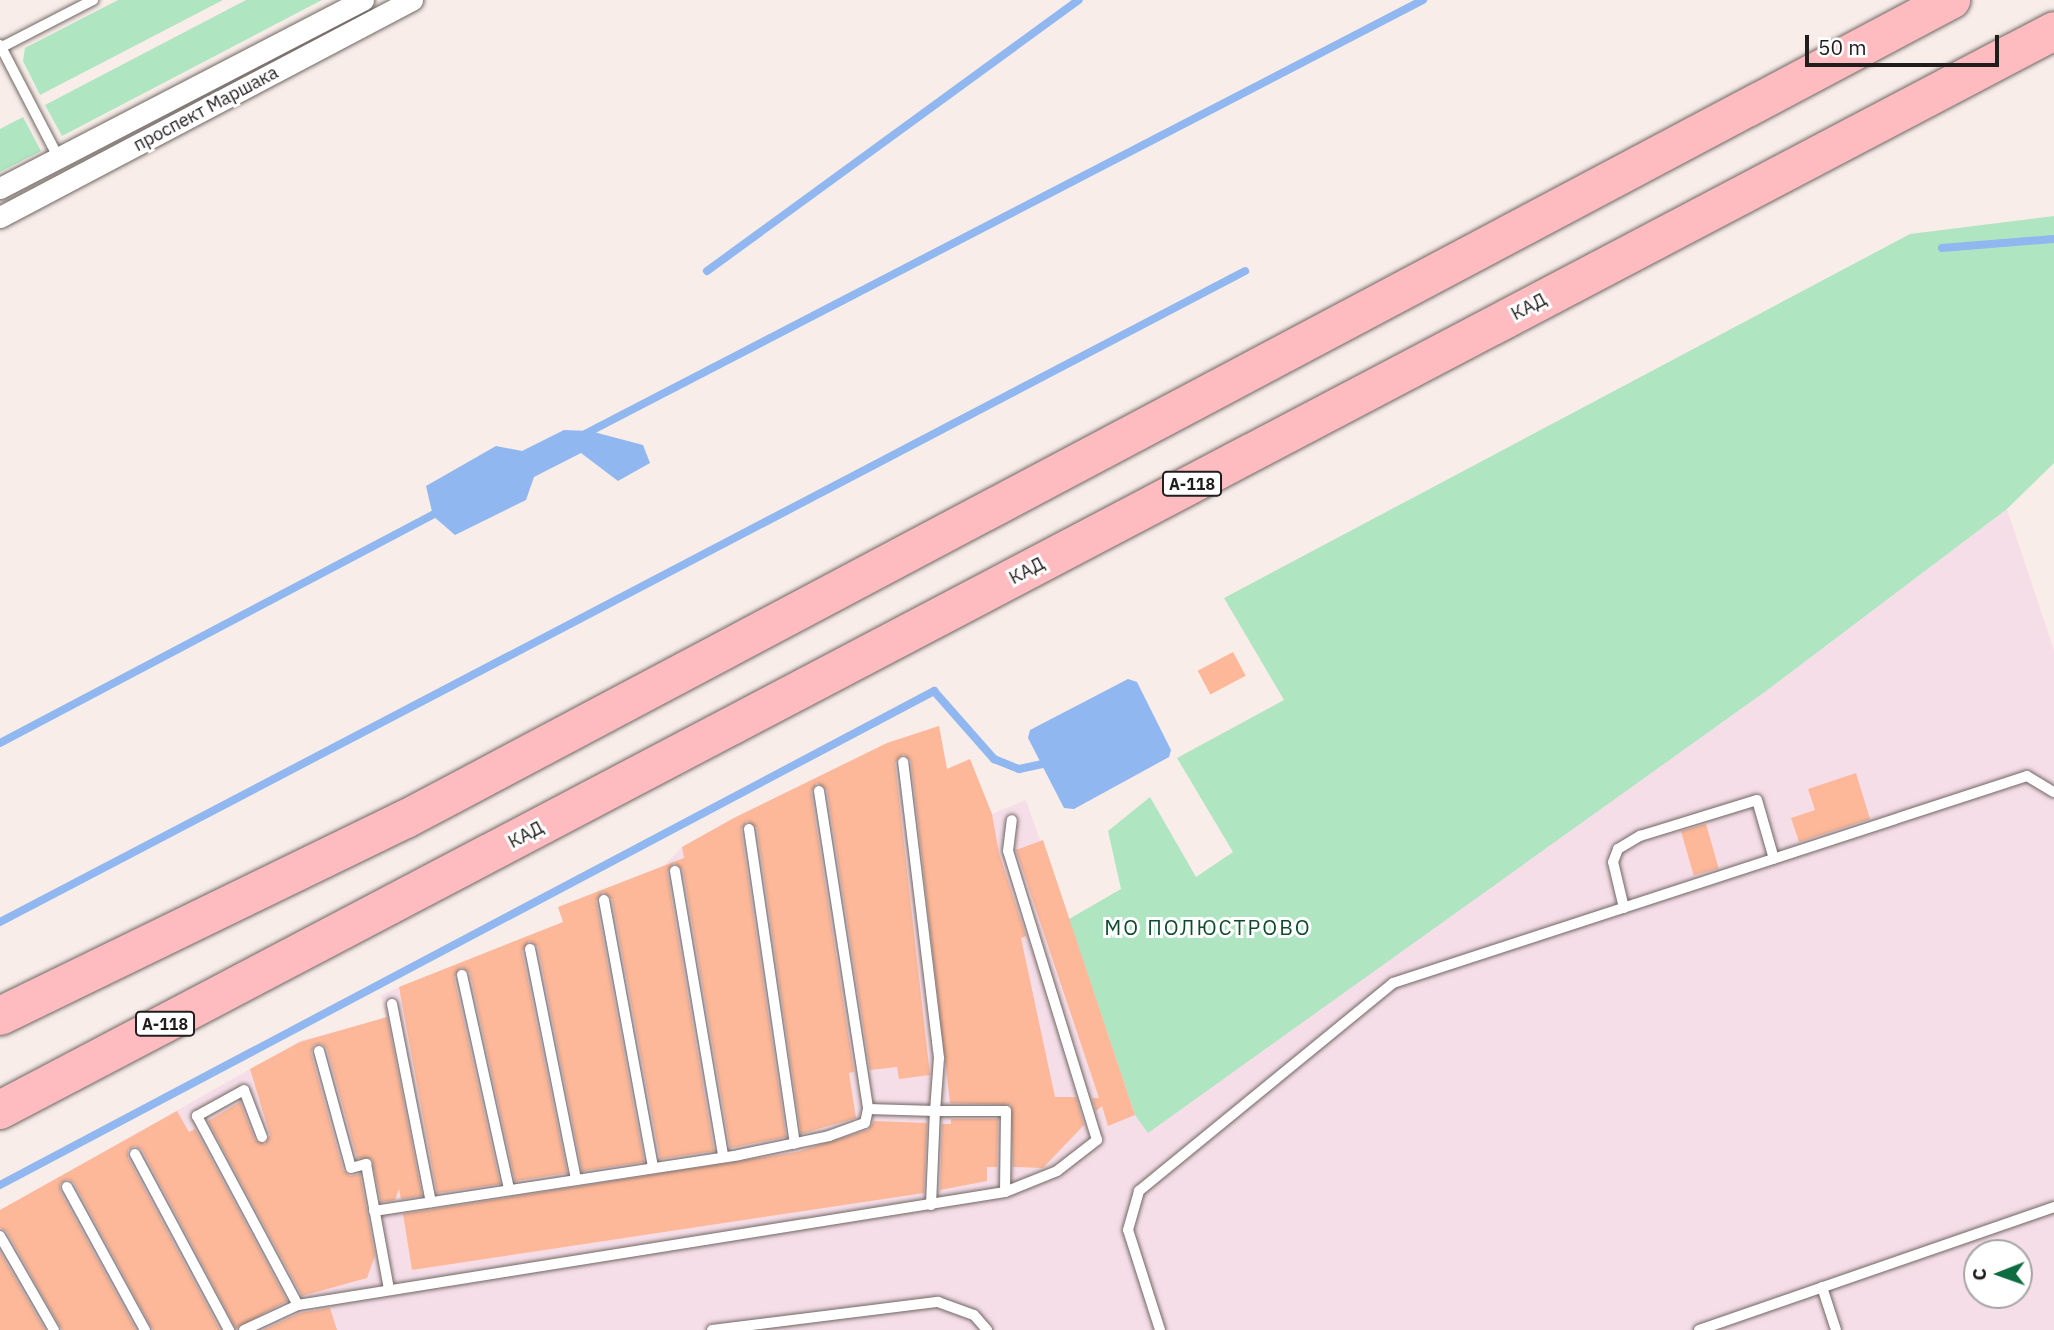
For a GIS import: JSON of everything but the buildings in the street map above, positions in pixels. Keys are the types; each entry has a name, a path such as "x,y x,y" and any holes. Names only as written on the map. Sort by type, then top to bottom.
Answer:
{"highway":[{"path":"0,1016 406,819 1951,0"},
{"name":"КАД","path":"0,1110 2054,31"}],"street":[{"name":"проспект Маршака","path":"0,188 363,0"},
{"name":"проспект Маршака","path":"0,217 412,0"}],"lane":[{"path":"59,159 0,47 93,0"},
{"path":"903,762 939,1058 931,1205"},
{"path":"1160,1330 1128,1230 1139,1191 1393,983 2027,776 2054,792"},
{"path":"374,1211 795,1143 865,1123 868,1108 819,791"},
{"path":"1624,908 1614,862 1618,849 1640,836 1757,800 1774,859"},
{"path":"244,1330 298,1305 1006,1192 1056,1171 1097,1140 1008,851 1012,820"},
{"path":"749,829 795,1143"},
{"path":"675,871 723,1155"},
{"path":"604,900 653,1167"},
{"path":"530,949 576,1179"},
{"path":"462,975 509,1189"},
{"path":"392,1004 431,1202"},
{"path":"319,1051 351,1168 366,1164 389,1289"},
{"path":"262,1137 244,1090 197,1116 298,1305"},
{"path":"868,1108 1006,1111 1006,1192"},
{"path":"135,1154 229,1330"},
{"path":"67,1187 145,1330"},
{"path":"1699,1330 2054,1207"},
{"path":"0,1236 54,1330"},
{"path":"1822,1287 1836,1330"},
{"path":"712,1330 938,1303 974,1315 987,1330"}],"shaded area":[{"path":"2007,509 2054,650 2054,1330 0,1330 0,1210 300,1041 386,1018 381,996 563,922 558,907 665,865 682,847 733,818 887,743 939,726 947,769 970,759 992,814 1026,800 1135,1115 1148,1132 1766,691"}],"green space":[{"path":"118,0 223,0 40,95 23,61 25,48"},
{"path":"246,0 322,0 62,136 45,105"},
{"path":"23,117 41,151 0,172 0,129"},
{"path":"2054,216 2054,463 2007,509 1766,691 1148,1133 1135,1115 1069,919 1121,889 1108,831 1150,797 1196,877 1233,852 1177,758 1284,700 1224,598 1910,234"}],"water":[{"path":"564,430 590,431 643,445 650,463 618,481 581,453 534,477 526,500 455,535 433,516 426,486 496,446 522,451"},
{"path":"1128,679 1137,682 1171,750 1169,757 1074,809 1064,808 1028,738 1030,730"}],"waterway":[{"path":"707,271 1079,0"},
{"path":"583,435 1423,0"},
{"path":"1942,248 2054,239"},
{"path":"0,922 1245,271"},
{"path":"0,743 442,510"},
{"path":"0,1185 934,691 994,759 1019,769 1042,764"}],"district":[{"name":"МО ПОЛЮСТРОВО","path":"1208,927"}]}
